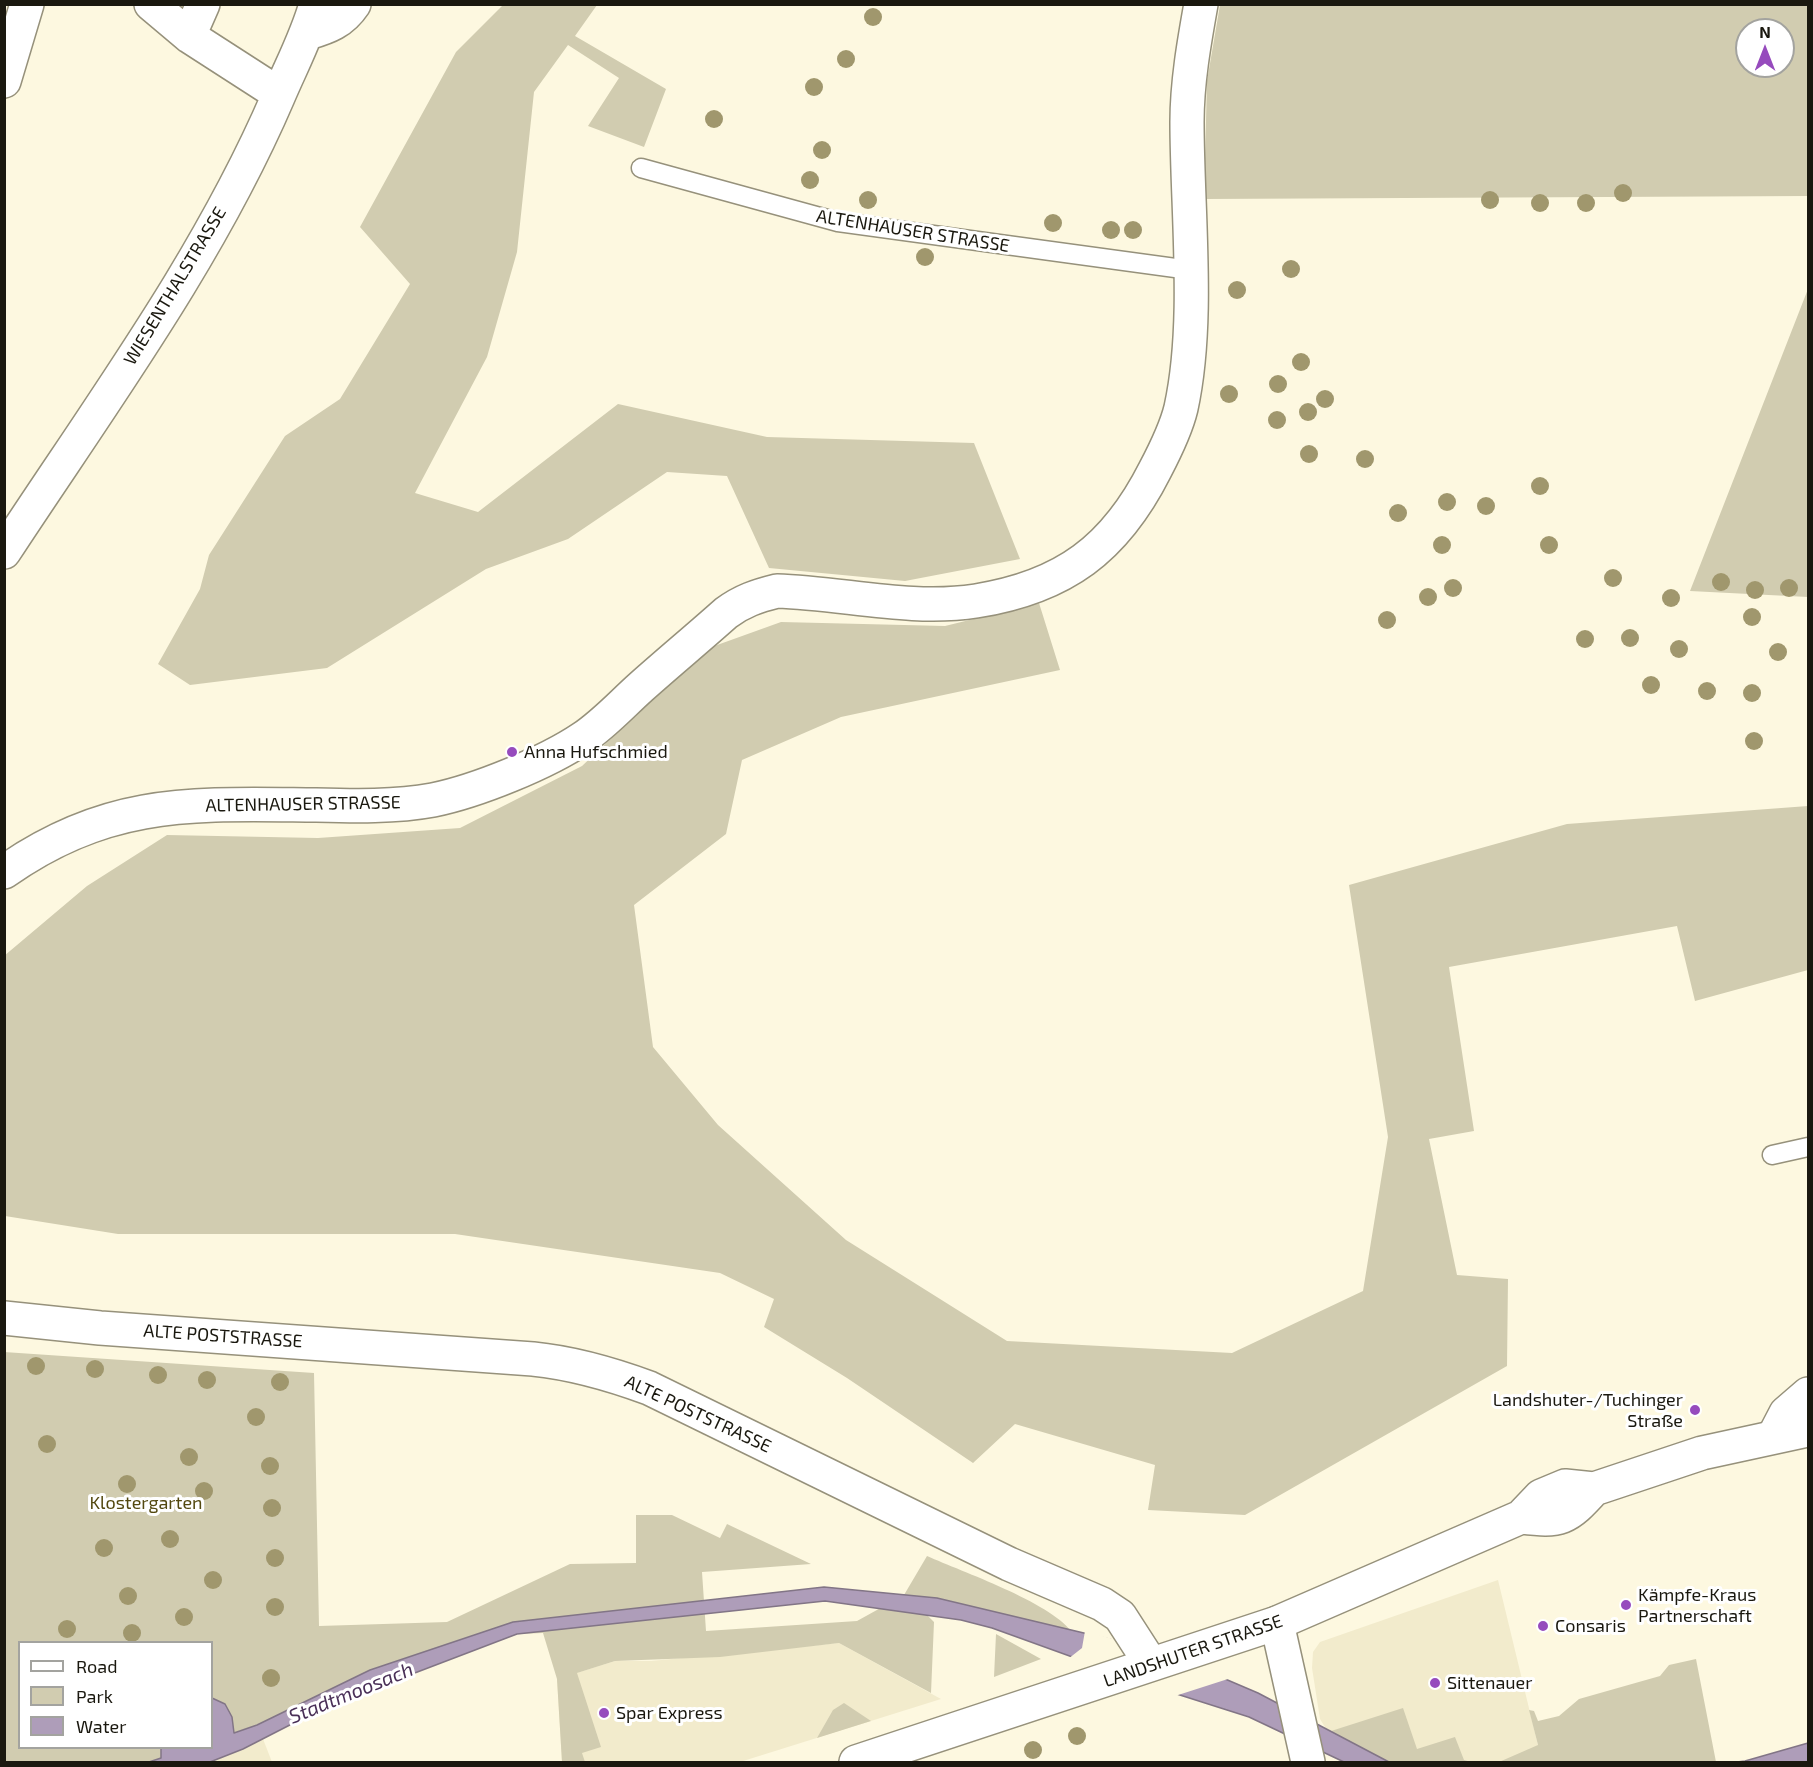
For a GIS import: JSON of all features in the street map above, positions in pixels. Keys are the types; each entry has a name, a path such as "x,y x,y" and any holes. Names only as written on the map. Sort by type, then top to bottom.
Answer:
{"street":[{"path":"4,81 27,4"},
{"path":"151,4 189,36 279,94"},
{"path":"189,36 203,4"},
{"path":"312,19 330,27 346,17 354,4"},
{"name":"ALTENHAUSER STRASSE","path":"4,872 76,830 144,811 200,805 360,806 406,803 432,800 479,786 510,774 583,738 726,613 742,602 759,596 777,591 800,592 915,604 984,599 1046,582 1080,564 1118,530 1133,510 1161,459 1181,408 1189,340 1187,119 1194,41 1201,4"},
{"name":"WIESENTHALSTRASSE","path":"4,552 109,398 197,254 256,147 312,19"},
{"name":"ALTE POSTSTRASSE","path":"4,1318 100,1328 520,1358 588,1368 649,1388 998,1559 1101,1604 1114,1611 1125,1622 1151,1664"},
{"path":"1774,1436 1785,1413 1809,1394"},
{"name":"LANDSHUTER STRASSE","path":"856,1762 1277,1623 1521,1517 1554,1520 1575,1510 1594,1489 1659,1466 1774,1436 1809,1430"},
{"path":"1277,1623 1298,1708 1307,1759"}],"lane":[{"name":"ALTENHAUSER STRASSE","path":"640,168 838,222 1190,270"},
{"path":"1772,1155 1809,1146"}],"shaded area":[{"path":"1498,1580 1542,1762 1388,1762 1328,1732 1320,1719 1312,1668 1313,1652 1320,1642"},
{"path":"839,1643 941,1699 740,1762 562,1762 557,1679 615,1661 651,1661"},
{"path":"263,1739 272,1762 210,1762 243,1749"}],"green space":[{"path":"504,4 597,5 575,36 666,89 644,147 588,126 619,78 568,45 534,92 517,252 487,357 415,493 478,512 618,404 767,437 974,443 1020,559 905,581 769,568 727,476 667,472 568,539 486,569 327,668 190,685 158,664 200,589 209,555 285,436 340,399 410,284 360,227 456,52"},
{"path":"1220,5 1808,5 1808,196 1204,199 1207,81"},
{"path":"1808,289 1808,597 1690,591"},
{"path":"1039,603 1060,670 841,717 742,760 726,834 634,905 653,1047 718,1125 846,1240 1007,1341 1232,1353 1363,1291 1388,1137 1349,885 1567,824 1808,806 1808,970 1695,1001 1677,926 1449,967 1474,1131 1429,1139 1457,1275 1508,1279 1507,1366 1245,1515 1148,1510 1155,1465 1015,1424 973,1463 847,1378 764,1327 774,1299 720,1273 455,1234 118,1234 5,1216 4,956 87,886 167,835 318,838 460,828 582,766 706,649 781,622 945,626"},
{"name":"Klostergarten","path":"4,1352 314,1373 319,1626 447,1622 570,1564 636,1563 636,1515 672,1515 720,1538 727,1524 811,1564 702,1572 706,1631 857,1621 904,1595 927,1556 1025,1599 1060,1620 1071,1631 937,1598 928,1616 934,1622 931,1693 839,1643 720,1657 615,1661 577,1673 601,1747 582,1753 585,1762 562,1762 557,1679 543,1633 454,1642 370,1670 257,1725 213,1740 213,1641 18,1641 18,1749 187,1749 149,1762 5,1762"},
{"path":"996,1634 1041,1659 994,1677"},
{"path":"1696,1659 1716,1762 1499,1762 1538,1745 1529,1710 1534,1711 1538,1721 1559,1716 1579,1699 1660,1676 1669,1665"},
{"path":"844,1703 871,1721 817,1738 833,1710"},
{"path":"1403,1708 1417,1749 1455,1737 1464,1760 1471,1762 1389,1762 1328,1732"}],"water":[{"name":"Stadtmoosach","path":"824,1587 937,1598 1109,1639 1190,1664 1258,1693 1389,1762 1344,1762 1249,1717 1161,1689 992,1628 961,1620 825,1601 517,1634 323,1708 243,1749 210,1762 149,1762 161,1758 161,1749 213,1749 213,1698 225,1704 232,1717 234,1733 257,1725 370,1670 513,1622"},
{"path":"1808,1743 1808,1762 1737,1762 1745,1761"}],"pier":[{"path":"1085,1631 1191,1661 1231,1678 1175,1696 1160,1692 1068,1659 1082,1648"}],"place":[{"name":"Anna Hufschmied","path":"512,752"},
{"name":"Landshuter-/Tuchinger Straße","path":"1695,1410"},
{"name":"Kämpfe-Kraus Partnerschaft","path":"1626,1605"},
{"name":"Consaris","path":"1543,1626"},
{"name":"Sittenauer","path":"1435,1683"},
{"name":"Spar Express","path":"604,1713"}]}
